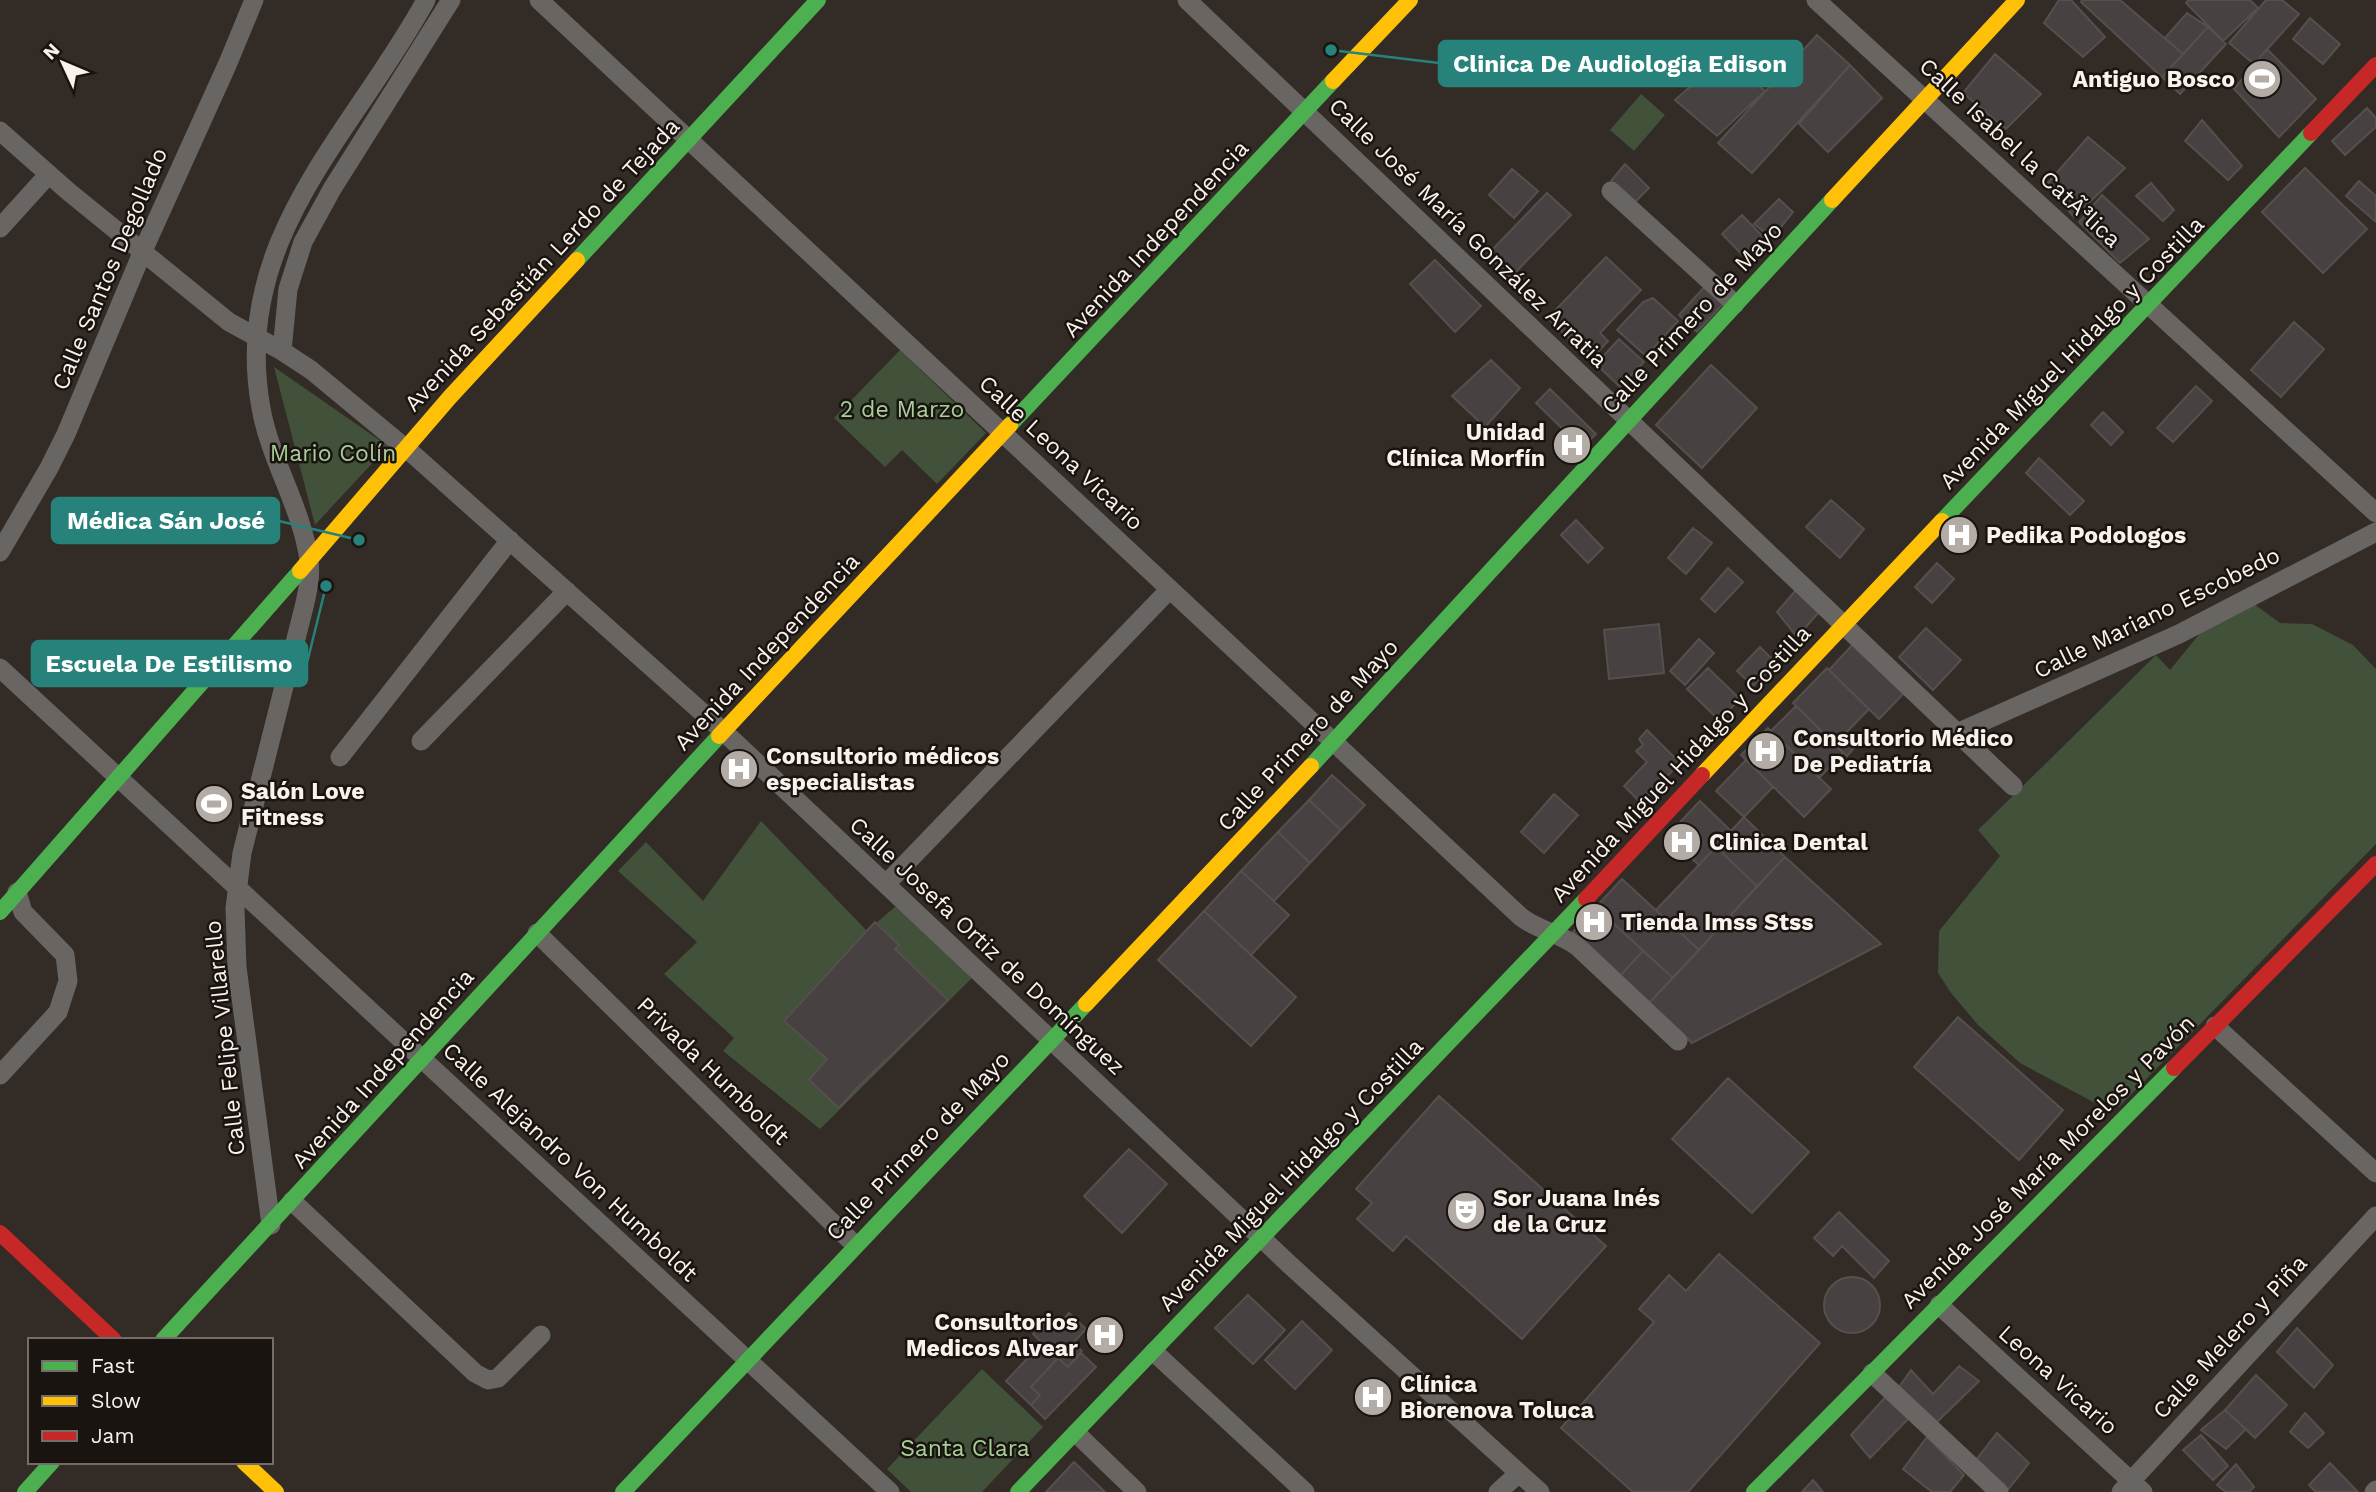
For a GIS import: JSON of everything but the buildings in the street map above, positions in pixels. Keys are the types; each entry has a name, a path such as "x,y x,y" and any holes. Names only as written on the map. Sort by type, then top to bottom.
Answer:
{"main road":[{"name":"Avenida Sebastián Lerdo de Tejada","path":"0,912 406,447 818,0"},
{"name":"Avenida Independencia","path":"165,1338 723,731 1410,0"},
{"name":"Calle Primero de Mayo","path":"623,1492 1334,742 2017,0"},
{"name":"Avenida Miguel Hidalgo y Costilla","path":"1018,1492 1555,932 2376,65"},
{"name":"Avenida José María Morelos y Pavón","path":"1754,1492 2376,864"},
{"path":"0,1233 112,1338"},
{"path":"26,1492 50,1464"},
{"path":"246,1464 276,1492"}],"street":[{"name":"Calle Santos Degollado","path":"0,552 66,434 142,253 254,0"},
{"name":"Calle Felipe Villarello","path":"271,1225 237,967 236,885 305,603 309,584 309,561 303,533 275,458 261,409 257,338 266,279 293,210 426,0"},
{"path":"282,351 288,289 303,242 332,189 452,0"},
{"name":"Calle Leona Vicario","path":"539,0 1521,918 1555,932 1578,947 1678,1041"},
{"name":"Calle José María González Arratia","path":"1187,0 2013,786"},
{"name":"Calle Isabel la CatÃ³lica","path":"1816,0 2376,513"},
{"name":"Calle Josefa Ortiz de Domínguez","path":"0,131 48,175 229,322 311,370 406,447 723,731 1262,1239 1539,1492"},
{"path":"0,228 48,175"},
{"path":"1611,191 1735,304"},
{"name":"Calle Mariano Escobedo","path":"1957,733 2179,634 2376,532"},
{"path":"340,757 510,540"},
{"path":"886,884 1170,589"},
{"path":"421,741 567,591"},
{"name":"Calle Alejandro Von Humboldt","path":"0,668 890,1492"},
{"path":"0,1075 58,1012 68,981 65,956 23,912 17,892"},
{"name":"Privada Humboldt","path":"537,933 855,1245"},
{"path":"2215,1026 2376,1173"},
{"path":"292,1201 475,1373 488,1380 498,1378 541,1335"},
{"name":"Calle Melero y Piña","path":"2132,1488 2376,1216"},
{"name":"Leona Vicario","path":"1939,1305 2132,1488"},
{"path":"1154,1352 1306,1492"},
{"path":"1872,1373 1999,1492"},
{"path":"1076,1433 1137,1492"},
{"path":"1498,1492 1519,1473"}],"green space":[{"path":"1641,94 1665,115 1634,151 1610,130"},
{"name":"2 de Marzo","path":"900,350 986,433 937,484 902,450 885,467 834,418"},
{"name":"Mario Colín","path":"274,367 388,446 315,525"},
{"path":"2254,604 2280,623 2312,624 2353,645 2376,669 2376,844 2119,1107 2097,1104 2020,1063 1978,1025 1938,973 1939,931 2000,856 1978,830 2156,655 2170,670 2205,627"},
{"path":"761,821 867,931 903,900 979,971 820,1129 723,1051 734,1038 664,974 697,942 618,871 646,842 703,901"},
{"name":"Santa Clara","path":"982,1369 1043,1427 982,1492 911,1492 887,1469"}],"traffic: fast":[{"path":"577,260 818,0"},
{"path":"1010,425 1333,81"},
{"path":"1942,521 2311,133"},
{"path":"1311,766 1832,200"},
{"path":"0,912 300,571"},
{"path":"165,1338 719,736"},
{"path":"1018,1492 1586,899"},
{"path":"623,1492 1086,1004"},
{"path":"1754,1492 2174,1068"},
{"path":"25,1492 50,1464"}],"traffic: slow":[{"path":"1333,81 1410,0"},
{"path":"1832,200 2017,0"},
{"path":"300,571 450,397 577,260"},
{"path":"719,736 1010,425"},
{"path":"1702,775 1942,521"},
{"path":"1086,1004 1311,766"},
{"path":"246,1464 276,1492"}],"traffic: jam":[{"path":"2311,133 2376,65"},
{"path":"1586,899 1702,775"},
{"path":"2174,1068 2376,864"},
{"path":"0,1233 112,1338"}],"place":[{"name":"Clinica De Audiologia Edison","path":"1331,50"},
{"name":"Antiguo Bosco","path":"2262,79"},
{"name":"Unidad Clínica Morfín","path":"1572,445"},
{"name":"Pedika Podologos","path":"1959,535"},
{"name":"Médica Sán José","path":"359,540"},
{"name":"Escuela De Estilismo","path":"326,586"},
{"name":"Consultorio Médico De Pediatría","path":"1766,751"},
{"name":"Consultorio médicos especialistas","path":"739,769"},
{"name":"Salón Love Fitness","path":"214,804"},
{"name":"Clinica Dental","path":"1682,842"},
{"name":"Tienda Imss Stss","path":"1594,922"},
{"name":"Sor Juana Inés de la Cruz","path":"1466,1211"},
{"name":"Consultorios Medicos Alvear","path":"1105,1335"},
{"name":"Clínica Biorenova Toluca","path":"1373,1397"}]}
